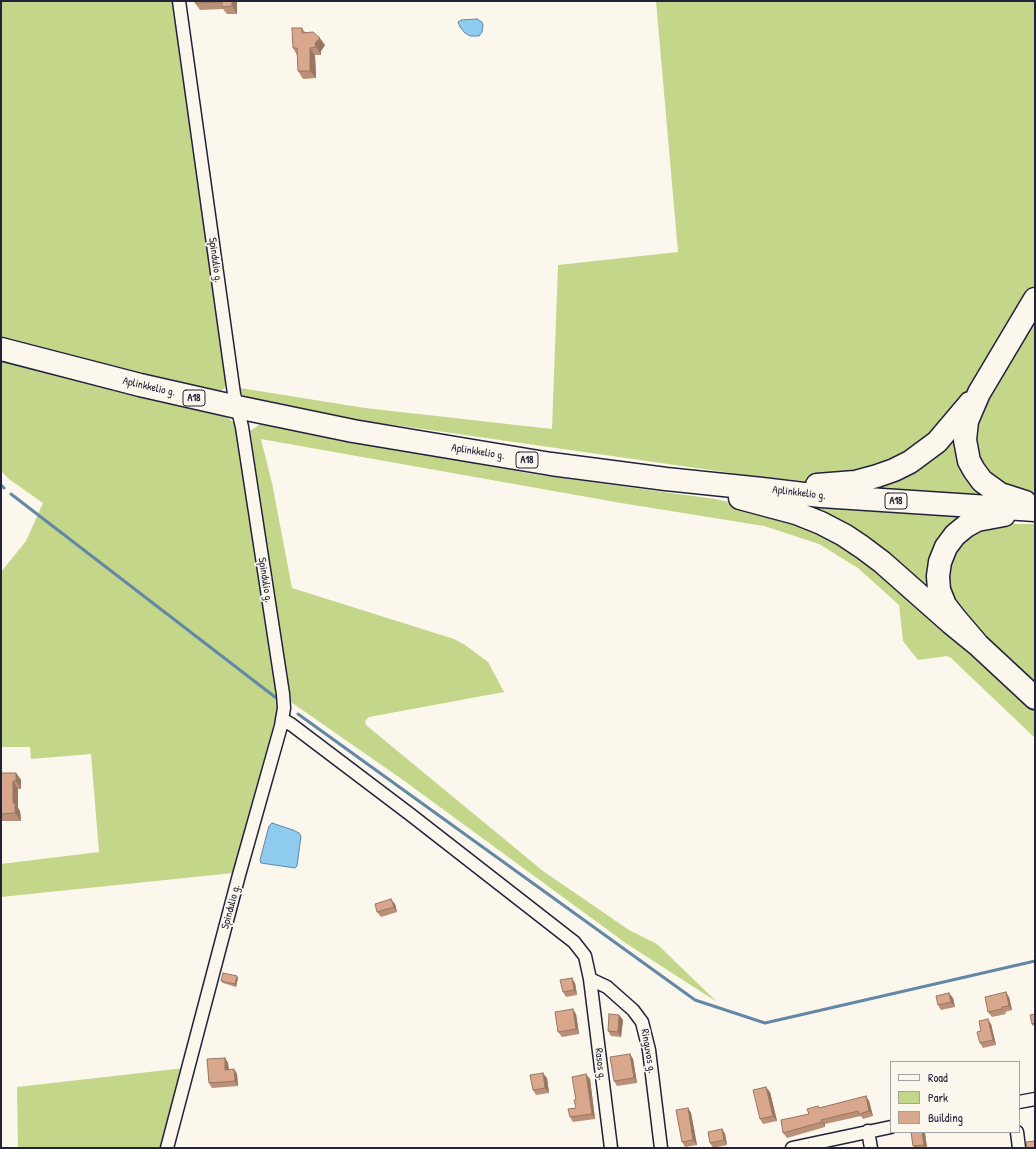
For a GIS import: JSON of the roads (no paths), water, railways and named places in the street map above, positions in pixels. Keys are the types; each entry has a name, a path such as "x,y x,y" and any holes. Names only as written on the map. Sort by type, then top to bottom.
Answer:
{"highway":[{"path":"1033,508 1000,494 982,481 974,470 967,452 965,440 967,421 979,393 1035,299"},
{"name":"Aplinkkelio g.","path":"1,349 140,385 237,407 353,431 551,464 666,479 821,496 1033,508"},
{"path":"762,489 855,482 894,470 915,458 937,442 979,393"},
{"path":"666,479 796,513 827,526 862,547 882,562 951,623 978,644"},
{"path":"1033,508 977,520 966,526 955,535 946,547 940,562 938,576 939,590 946,605 955,618 978,644 1035,698"}],"street":[{"name":"Spindulio g.","path":"167,1148 284,708 242,427 237,407 179,1"},
{"name":"Rasos g.","path":"282,719 411,815 574,942 585,956 590,979 611,1148"},
{"name":"Ringuvos g.","path":"590,979 607,987 633,1010 642,1022 649,1050 662,1148"},
{"path":"1020,1102 1035,1099"},
{"path":"792,1148 890,1127"},
{"path":"868,1132 871,1148"},
{"path":"1017,1133 1019,1148"}],"water":[{"path":"477,19 482,22 483,25 482,32 479,36 470,36 465,33 458,22 461,20"},
{"path":"272,823 293,830 301,836 297,866 295,868 261,863 260,860 269,826"}],"waterway":[{"path":"1,485 4,488"},
{"path":"11,494 275,697"},
{"path":"298,714 695,1000 765,1023 1035,961"}]}
